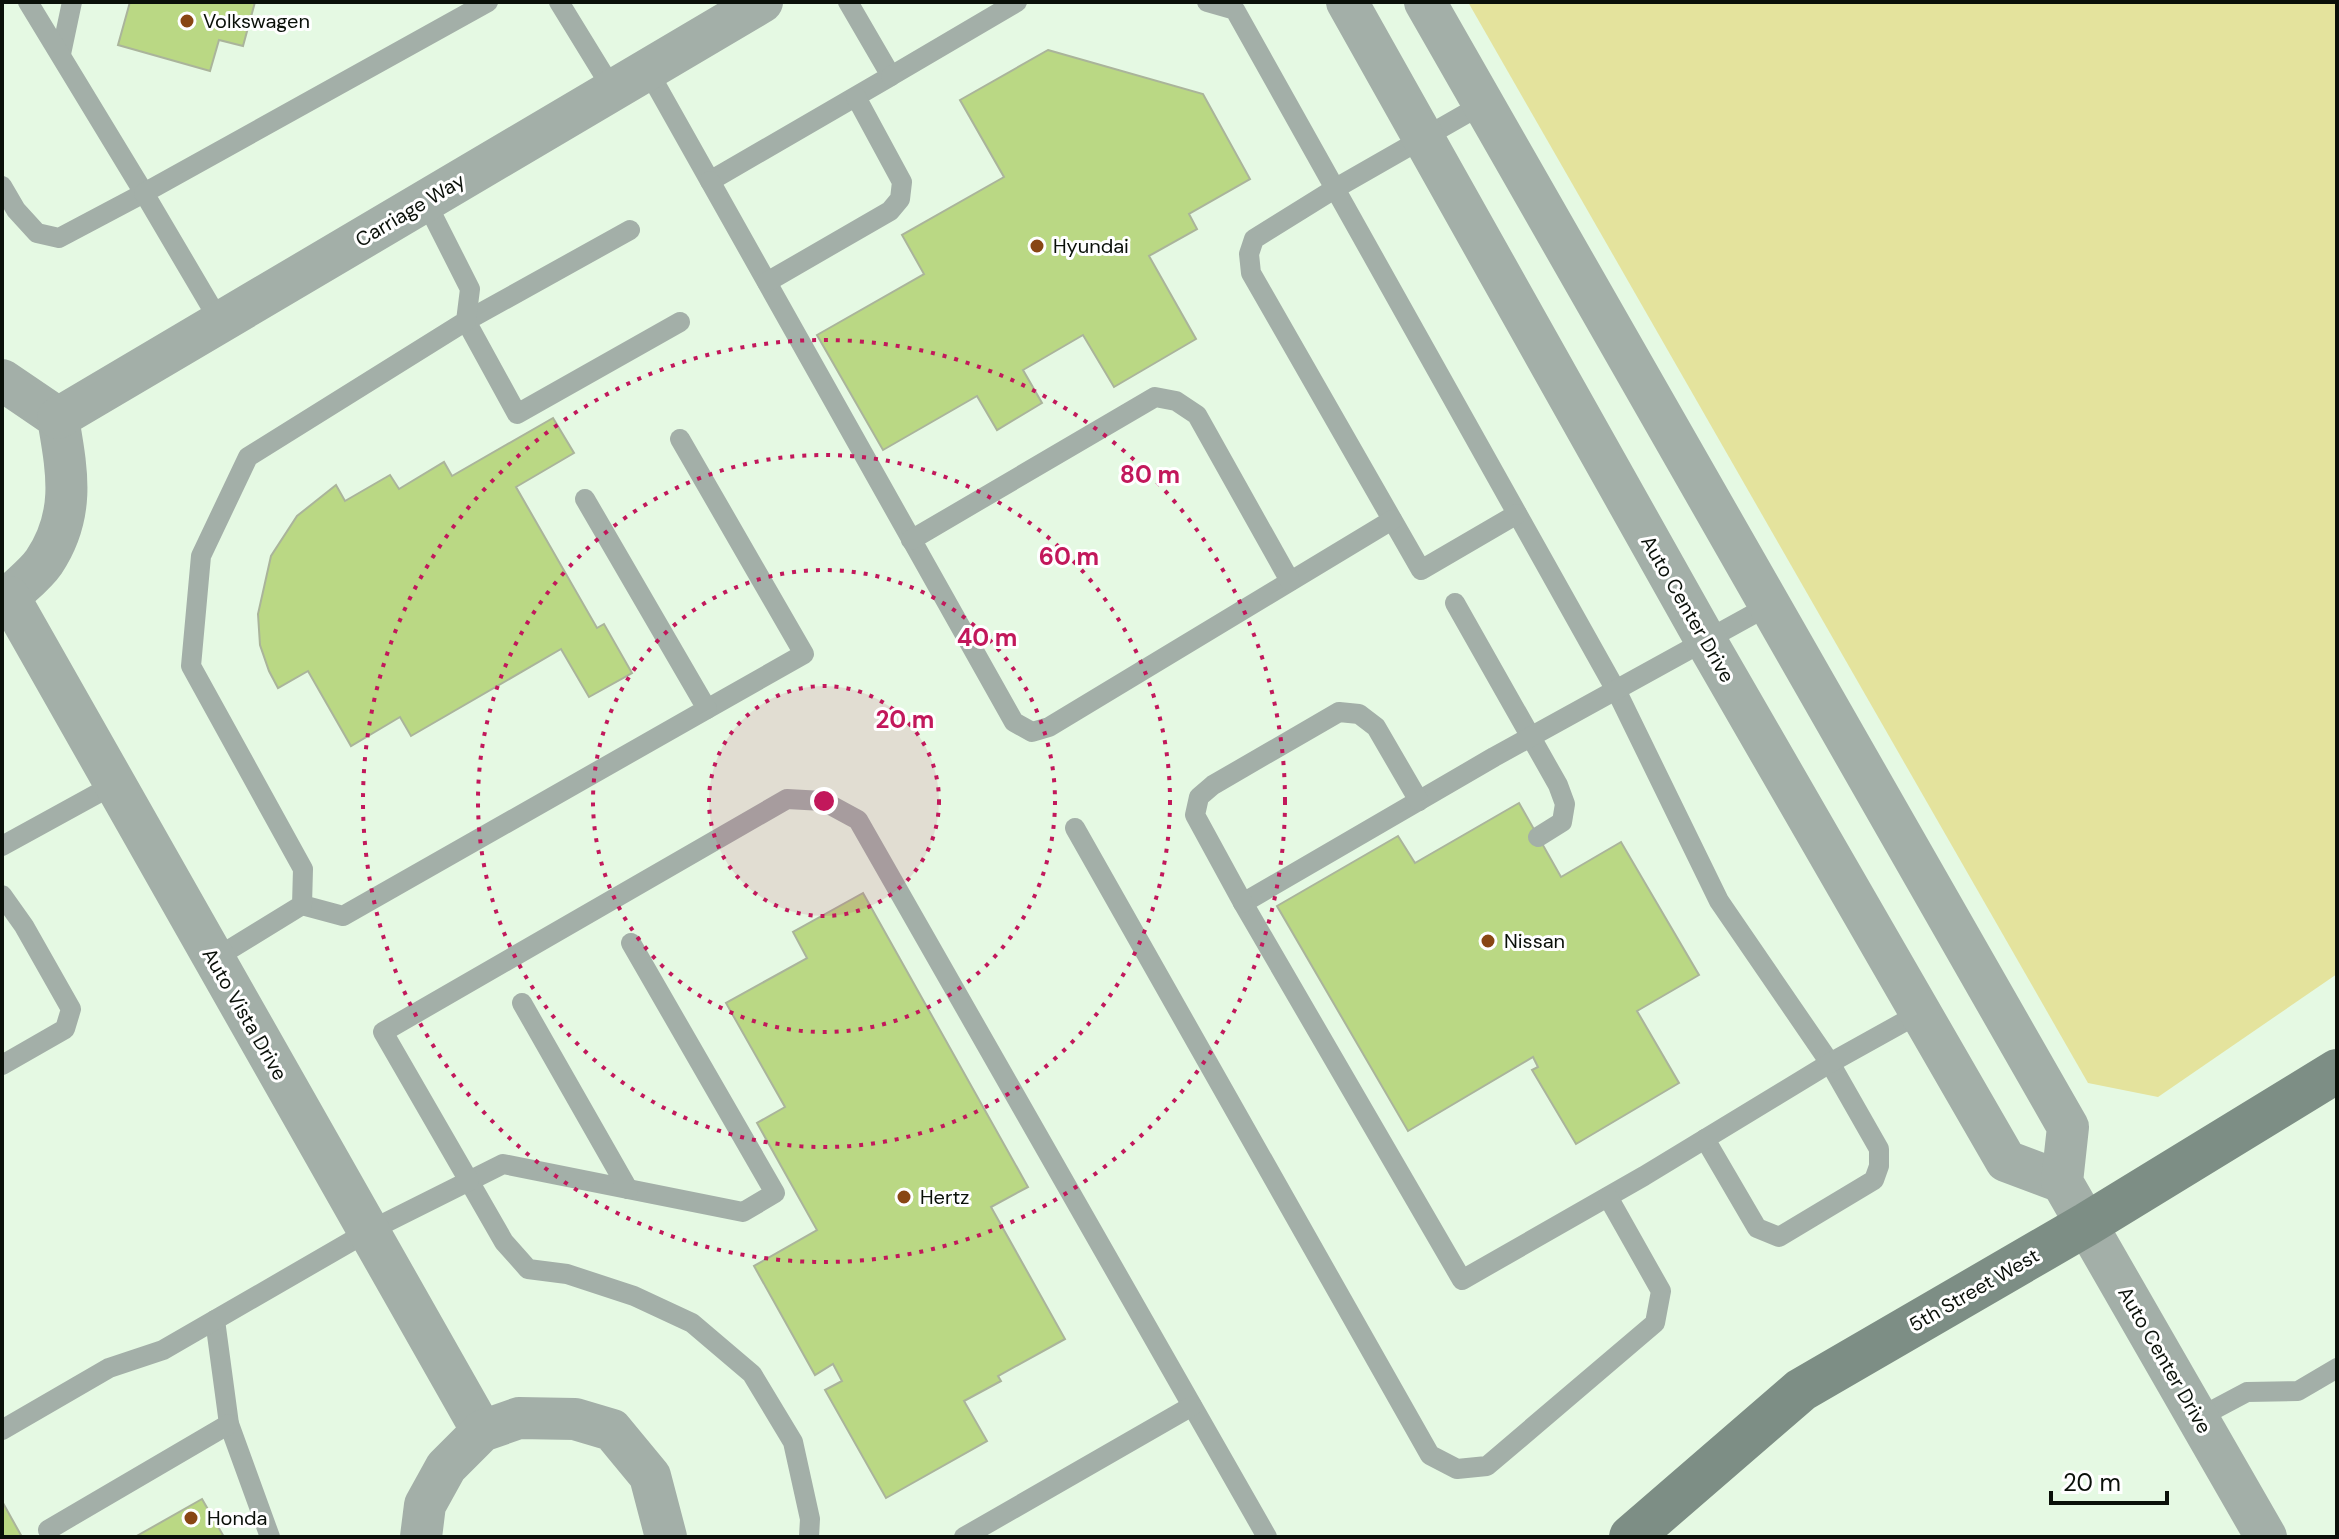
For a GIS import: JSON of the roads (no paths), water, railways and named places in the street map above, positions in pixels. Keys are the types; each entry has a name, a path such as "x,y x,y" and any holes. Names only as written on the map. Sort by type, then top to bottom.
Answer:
{"street":[{"name":"Auto Center Drive","path":"1347,2 1706,641 2006,1161 2062,1182 2266,1537"},
{"path":"1425,2 2068,1127 2062,1182"},
{"name":"Carriage Way","path":"58,418 630,80 737,8"},
{"path":"2,380 58,418 67,473 65,522 43,563 5,597"},
{"name":"Auto Vista Drive","path":"5,597 115,784 482,1431"},
{"name":"5th Street West","path":"1631,1537 1801,1390 2087,1224 2337,1071"},
{"path":"421,1537 425,1505 446,1467 482,1431 519,1418 575,1419 612,1430 650,1476 666,1537"}],"lane":[{"path":"28,2 220,322"},
{"path":"61,54 72,2"},
{"path":"2,186 16,210 37,233 59,238 488,2"},
{"path":"559,2 630,80 710,181 1014,722 1032,732 1049,727 1392,520"},
{"path":"848,2 891,76"},
{"path":"710,181 1017,2"},
{"path":"1207,2 1235,10 1617,692 1719,901 1830,1063 1879,1149 1879,1166 1874,1180 1779,1237 1757,1228 1705,1139"},
{"path":"767,282 890,211 900,199 902,182 856,97"},
{"path":"1483,104 1254,239 1249,254 1251,273 1421,570 1517,514"},
{"path":"425,200 470,289 466,321 517,414 680,322"},
{"path":"302,905 303,869 191,666 201,556 248,457 466,321 630,230"},
{"path":"911,540 1155,397 1176,401 1197,415 1290,581"},
{"path":"214,959 302,905 343,916 804,654 680,439"},
{"path":"585,499 707,709"},
{"path":"1455,603 1558,785 1565,804 1562,822 1538,837"},
{"path":"1243,903 1770,605"},
{"path":"1419,801 1376,727 1359,714 1339,712 1213,785 1199,797 1195,815 1462,1280 1920,1013"},
{"path":"2,846 115,784"},
{"path":"809,1537 810,1519 793,1442 752,1374 692,1323 634,1296 567,1274 528,1269 504,1242 383,1032 787,799 823,801 858,820 1267,1537"},
{"path":"1075,828 1430,1455 1457,1469 1487,1466 1655,1323 1661,1291 1608,1197"},
{"path":"2,895 24,926 71,1009 65,1029 2,1065"},
{"path":"2,1430 109,1368 163,1350 369,1231 503,1164 743,1212 775,1193 631,943"},
{"path":"522,1003 628,1189"},
{"path":"215,1320 229,1424 270,1537"},
{"path":"2198,1418 2247,1392 2298,1391 2337,1368"},
{"path":"964,1537 1192,1406"},
{"path":"48,1530 229,1424"}],"place":[{"name":"Volkswagen","path":"187,21"},
{"name":"Hyundai","path":"1037,246"},
{"name":"Nissan","path":"1488,941"},
{"name":"Hertz","path":"904,1197"},
{"name":"Honda","path":"191,1518"}]}
